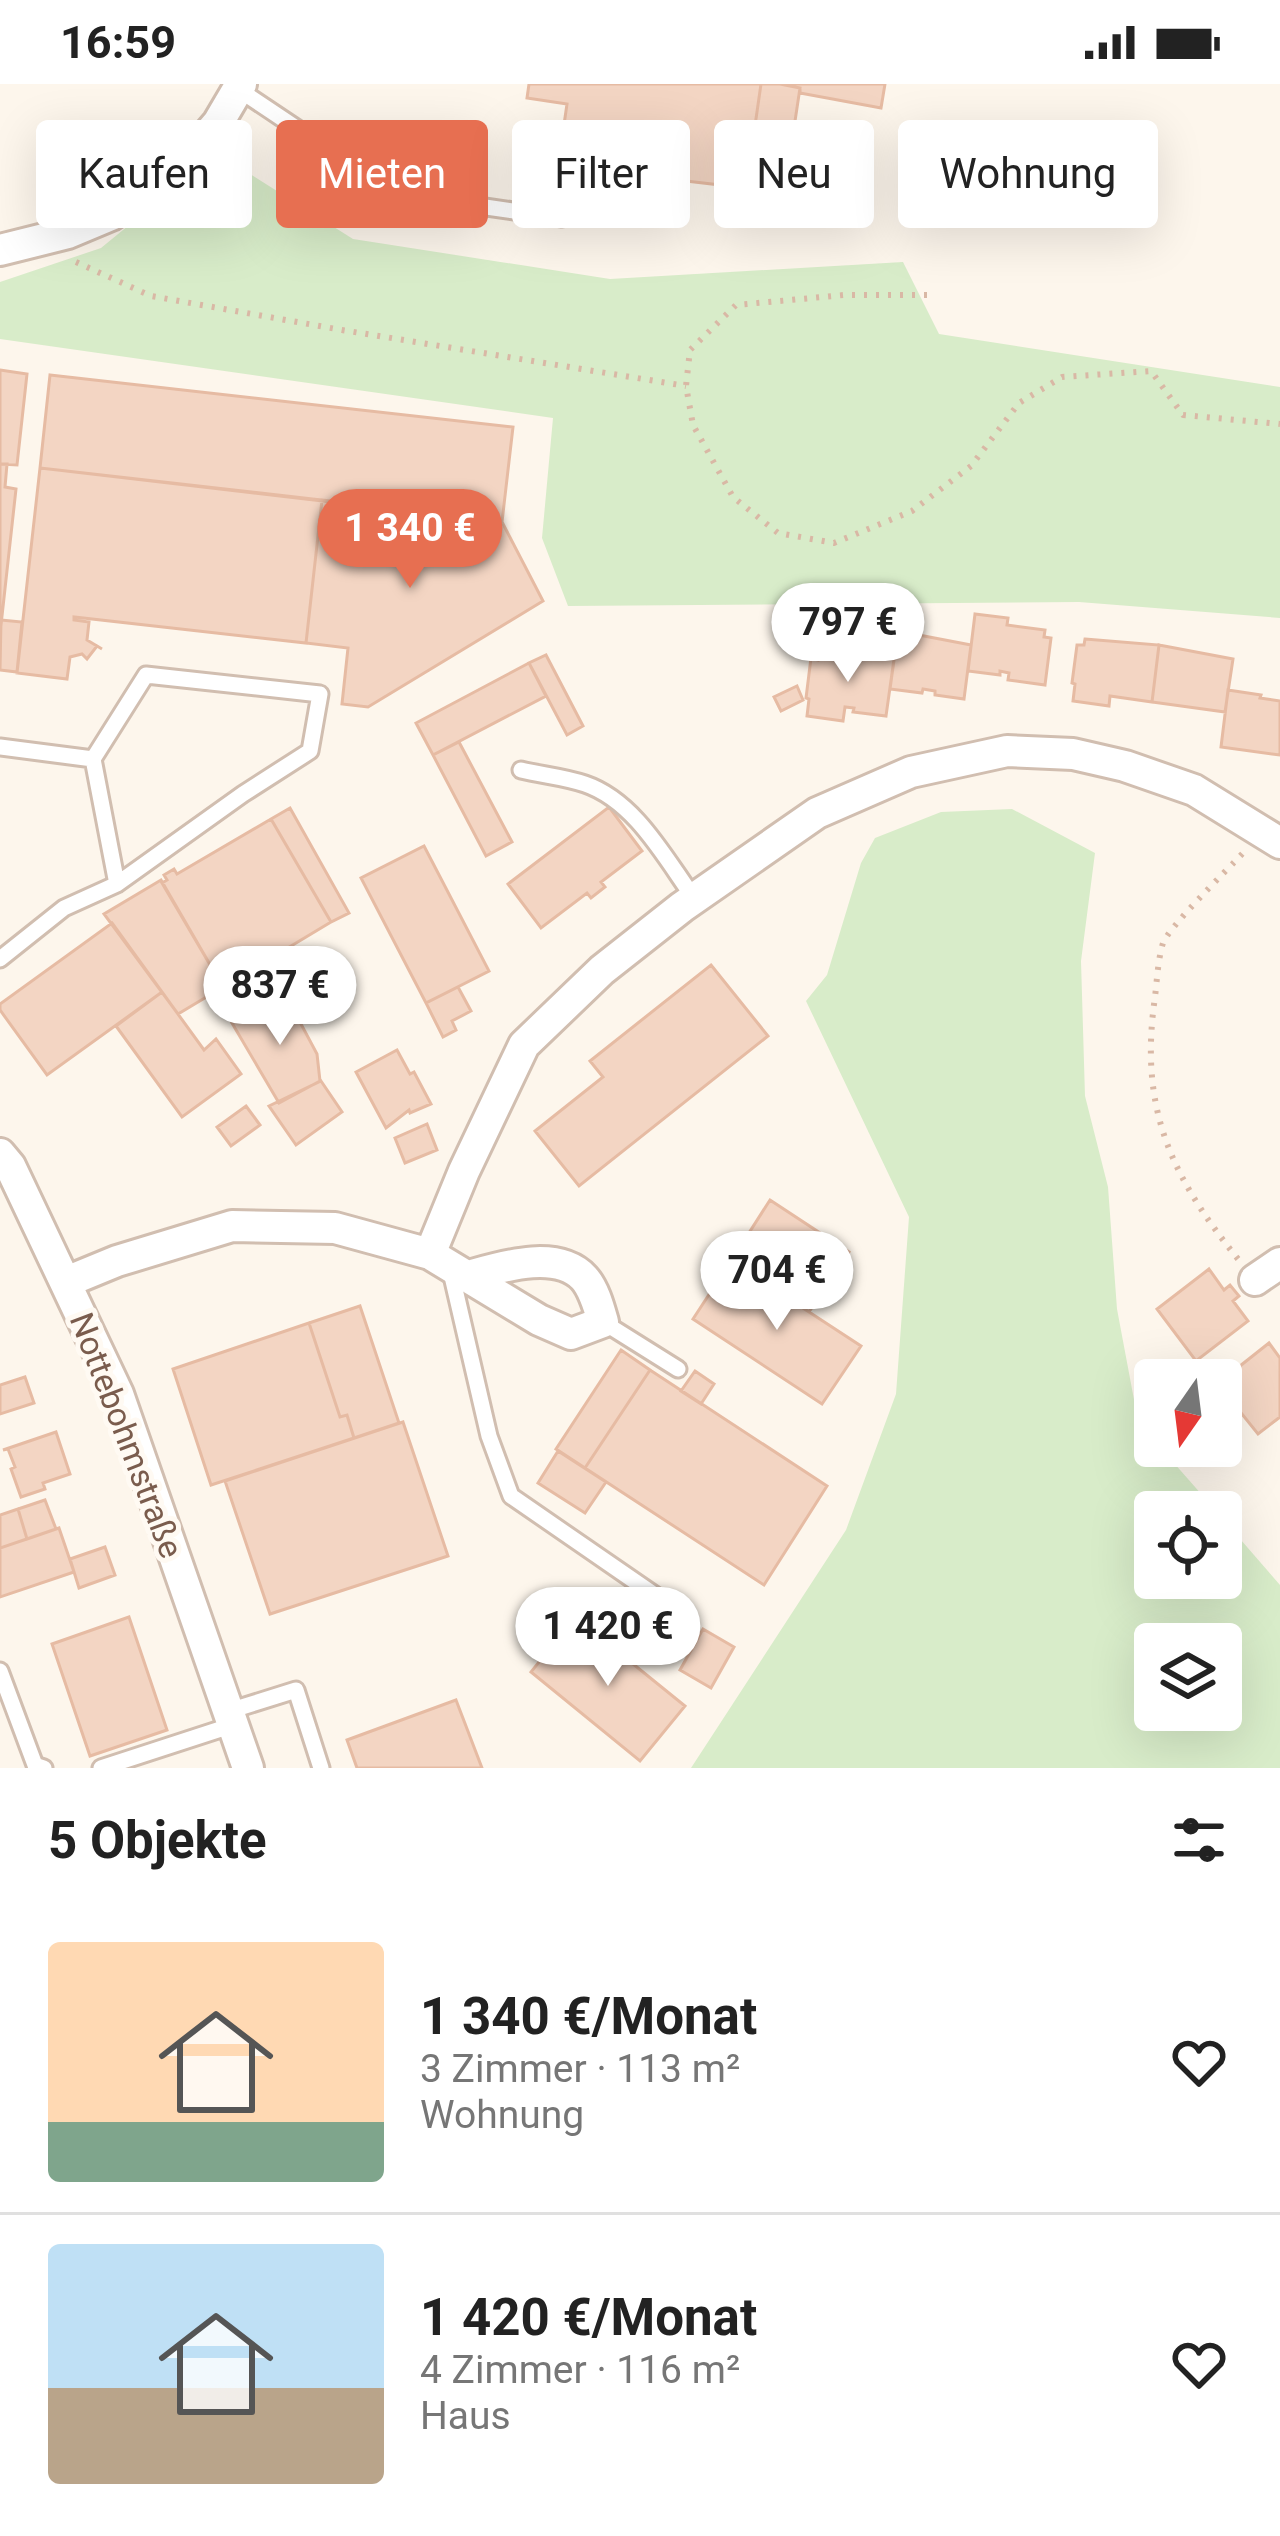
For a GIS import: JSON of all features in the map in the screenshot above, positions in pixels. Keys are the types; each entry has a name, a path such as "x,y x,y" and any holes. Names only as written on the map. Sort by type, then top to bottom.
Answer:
{"street":[{"path":"14,247 68,233 111,214 177,171 218,123 240,86"},
{"path":"448,1265 464,1171 524,1045 602,970 694,898 817,813 911,772 1006,751 1072,754 1194,790 1271,838"},
{"name":"Nottebohmstraße","path":"3,1164 118,1394 248,1768"},
{"path":"66,1282 232,1226 334,1228 448,1265 538,1321 572,1334 603,1322 586,1280 570,1268 526,1262 448,1265"}],"lane":[{"path":"240,86 374,180 444,201 512,211"},
{"path":"0,958 64,908 118,884 310,751 320,694 146,675 93,759 118,884"},
{"path":"0,747 93,759"},
{"path":"521,770 587,785 613,798 641,826 694,898"},
{"path":"448,1265 489,1436 511,1496 675,1609"},
{"path":"603,1322 678,1369"},
{"path":"0,1671 35,1765 44,1768"},
{"path":"100,1768 296,1690 321,1768"}],"path":[{"path":"14,247 96,270 151,296 686,386"},
{"path":"926,295 736,305 690,350 686,386 693,425 733,497 778,533 834,543 911,511 971,466 1019,403 1062,376 1151,371 1183,415 1280,424"},
{"path":"1268,1271 1212,1227 1179,1174 1155,1108 1149,1035 1164,939 1271,838"}],"green space":[{"path":"252,175 276,190 276,228 336,228 353,239 610,279 903,262 939,334 1280,387 1280,618 1079,602 568,606 542,538 553,418 0,339 0,282 101,248 125,228 252,228"},
{"path":"1012,809 1095,853 1081,961 1085,1096 1108,1187 1117,1309 1134,1400 1134,1467 1177,1467 1199,1491 1134,1491 1134,1599 1242,1599 1242,1541 1280,1585 1280,1768 691,1768 846,1530 896,1394 909,1217 806,1001 827,975 861,863 875,838 941,812"}],"building":[{"path":"529,84 761,84 756,120 714,120 714,184 690,181 690,120 565,120 567,104 527,98"},
{"path":"761,84 800,88 795,120 756,120"},
{"path":"780,84 885,84 881,108 800,93 800,88"},
{"path":"0,370 27,374 17,465 0,464"},
{"path":"50,375 513,427 502,522 40,468"},
{"path":"0,464 7,464 5,487 16,489 0,634"},
{"path":"40,468 322,500 306,643 74,617 89,622 87,640 97,646 87,659 82,654 70,657 67,679 17,673"},
{"path":"322,500 501,520 543,601 368,707 342,704 348,648 306,643"},
{"path":"975,614 1045,630 1044,637 1051,638 1045,685 1008,680 1009,673 1000,671 1000,675 968,671"},
{"path":"1,620 22,622 17,672 0,670"},
{"path":"898,631 971,645 964,699 923,689 922,693 890,689"},
{"path":"1085,639 1159,645 1152,702 1110,696 1109,706 1073,701 1077,645 1084,645"},
{"path":"1159,645 1233,659 1225,712 1152,702"},
{"path":"819,652 894,659 886,716 845,707 843,721 807,716 811,658 818,660"},
{"path":"546,655 583,726 567,735 529,663"},
{"path":"529,663 546,696 433,755 416,723"},
{"path":"797,686 803,700 781,711 774,697"},
{"path":"1228,690 1280,701 1280,755 1221,747"},
{"path":"459,742 512,842 486,856 433,755"},
{"path":"609,807 642,851 601,882 605,887 591,898 587,893 541,928 508,884"},
{"path":"290,808 349,913 331,922 271,819"},
{"path":"271,819 331,922 223,987 162,883 167,880 164,875 174,869 177,874"},
{"path":"424,846 489,971 426,1003 361,878"},
{"path":"161,880 223,987 178,1014 104,914"},
{"path":"112,923 162,992 47,1075 0,1004"},
{"path":"711,965 768,1036 579,1186 535,1131 603,1077 590,1061"},
{"path":"458,987 471,1011 452,1021 456,1030 443,1037 426,1003"},
{"path":"162,992 204,1050 216,1039 241,1074 182,1117 116,1026"},
{"path":"285,994 317,1054 320,1081 279,1103 232,1023"},
{"path":"397,1050 431,1104 409,1110 386,1128 356,1072"},
{"path":"321,1081 342,1112 296,1145 269,1106"},
{"path":"246,1106 260,1125 231,1146 217,1127"},
{"path":"427,1124 437,1150 405,1163 395,1138"},
{"path":"770,1200 849,1252 809,1312 731,1261"},
{"path":"731,1261 861,1346 822,1404 693,1319"},
{"path":"1209,1269 1224,1290 1230,1285 1239,1296 1233,1301 1248,1321 1194,1359 1157,1309"},
{"path":"360,1306 399,1423 354,1438 347,1415 340,1417 309,1323"},
{"path":"309,1323 340,1417 347,1415 354,1438 211,1485 173,1369"},
{"path":"1269,1343 1280,1358 1280,1417 1258,1434 1242,1414 1242,1364"},
{"path":"621,1350 650,1370 585,1468 556,1449"},
{"path":"650,1370 827,1486 764,1585 585,1468"},
{"path":"695,1371 714,1384 701,1404 681,1391"},
{"path":"25,1377 34,1403 0,1414 0,1385"},
{"path":"403,1422 448,1556 270,1614 225,1481"},
{"path":"56,1432 70,1474 21,1497 11,1469 15,1467 8,1449 3,1450"},
{"path":"558,1451 606,1482 585,1513 538,1483"},
{"path":"45,1500 56,1529 27,1539 18,1509"},
{"path":"18,1509 27,1539 0,1548 0,1515"},
{"path":"59,1528 74,1572 0,1597 0,1548"},
{"path":"105,1547 115,1575 79,1588 70,1559"},
{"path":"129,1617 167,1730 90,1756 52,1644"},
{"path":"575,1617 685,1706 640,1761 531,1672"},
{"path":"703,1629 734,1647 711,1688 680,1670"},
{"path":"456,1700 482,1768 357,1768 347,1740"}]}
